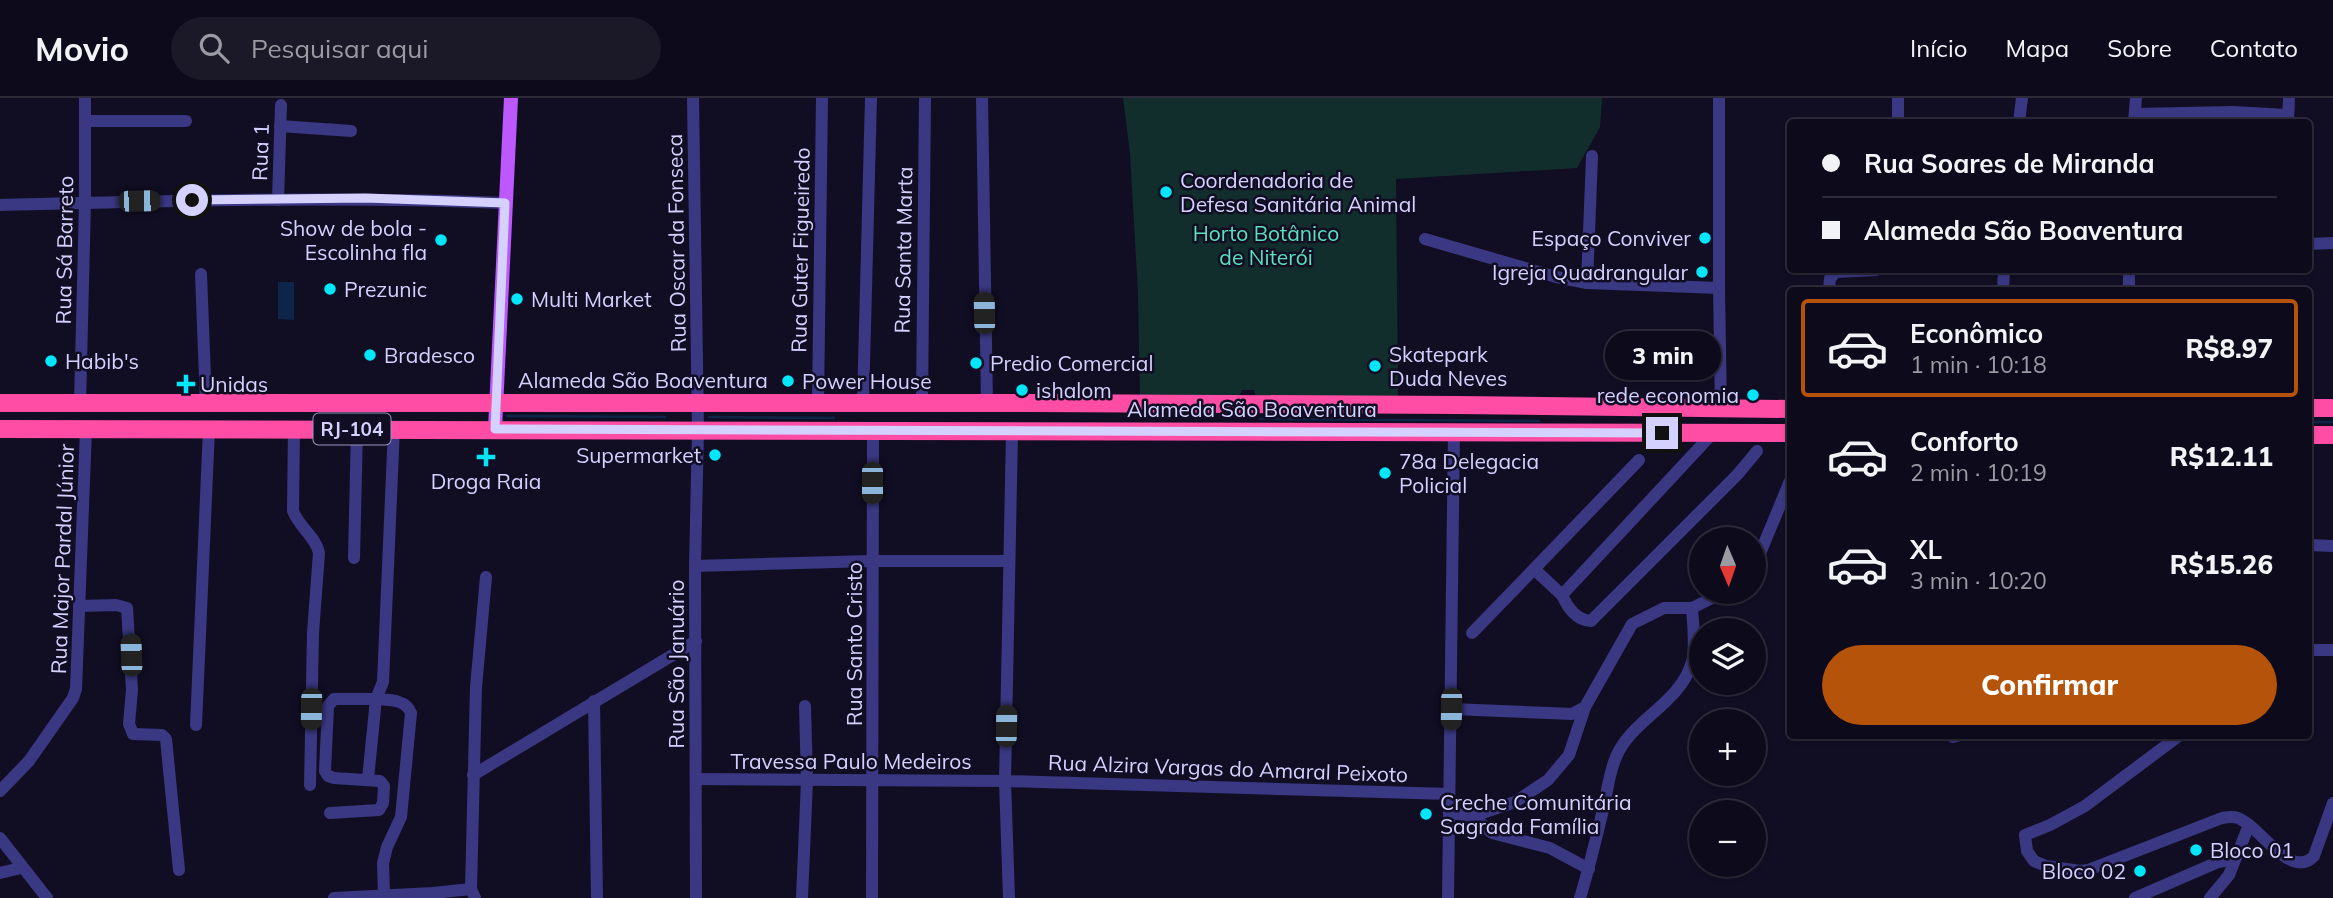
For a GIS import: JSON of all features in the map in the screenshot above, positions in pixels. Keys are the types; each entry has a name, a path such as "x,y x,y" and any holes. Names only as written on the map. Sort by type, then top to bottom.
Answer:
{"highway":[{"name":"Alameda São Boaventura","path":"0,403 922,403 1787,409"},
{"path":"2312,408 2333,408"},
{"name":"Alameda São Boaventura","path":"0,429 1787,433"},
{"path":"2312,435 2333,435"}],"main road":[{"path":"495,429 511,98"}],"street":[{"name":"Rua Sá Barreto","path":"79,404 85,98"},
{"name":"Rua Oscar da Fonseca","path":"693,98 698,429"},
{"name":"Rua Guter Figueiredo","path":"818,403 822,98"},
{"path":"863,403 870,98"},
{"name":"Rua Santa Marta","path":"922,403 925,98"},
{"path":"982,98 987,404"},
{"path":"1719,98 1721,410"},
{"path":"1898,98 1898,119"},
{"path":"2019,119 2022,98"},
{"path":"2136,98 2134,118 2232,112 2288,118 2289,98"},
{"name":"Rua 1","path":"278,200 281,105"},
{"path":"85,121 186,121"},
{"path":"280,126 351,131"},
{"path":"1587,283 1592,156"},
{"path":"0,205 366,198 505,203"},
{"path":"1425,239 1556,277 1587,283 1719,288"},
{"path":"2312,244 2333,243"},
{"path":"201,274 206,404"},
{"path":"368,779 376,699 383,682 394,428"},
{"name":"Rua Major Pardal Júnior","path":"0,791 29,761 73,698 76,689 86,429"},
{"path":"196,725 209,429"},
{"path":"294,429 293,511 297,522 317,544 320,553 313,633 310,785"},
{"path":"354,558 357,429"},
{"name":"Rua São Januário","path":"696,898 695,566 698,429"},
{"name":"Rua Santo Cristo","path":"872,898 873,431"},
{"path":"1009,898 1005,781 1012,432"},
{"path":"1449,898 1454,432"},
{"path":"1562,595 1713,433"},
{"path":"1534,569 1562,595 1568,608 1582,620 1591,621 1738,474 1757,451"},
{"path":"1472,633 1640,460"},
{"path":"1766,539 1787,488"},
{"path":"2312,545 2333,545"},
{"path":"695,566 872,561 1008,561"},
{"path":"334,898 473,894 472,775 476,687 486,577"},
{"path":"1449,813 1473,816 1515,802 1548,780 1569,755 1585,707 1632,624 1664,608 1692,608 1700,604"},
{"path":"79,606 116,605 127,608 132,690 129,724 133,734 165,737 179,870"},
{"path":"1580,898 1615,760 1622,744 1674,693 1691,666 1692,608"},
{"path":"472,775 696,640"},
{"path":"2312,650 2333,650"},
{"path":"330,813 379,810 383,803 383,783 328,776 325,771 328,706 334,699 401,702 411,713 401,817 387,846 383,863 384,895"},
{"path":"594,701 597,898"},
{"path":"802,898 807,781 805,706"},
{"path":"1451,709 1567,715 1585,707"},
{"path":"2175,739 2085,806 2024,836 2027,851 2034,861 2046,866 2088,870 2222,818 2238,818 2290,861 2300,864 2308,862 2314,856 2333,803"},
{"name":"Travessa Paulo Medeiros","path":"696,779 1005,781"},
{"name":"Rua Alzira Vargas do Amaral Peixoto","path":"1005,781 1449,794"},
{"path":"1473,816 1492,833 1550,848 1589,869"},
{"path":"2210,898 2223,885 2249,825"},
{"path":"0,838 47,898"},
{"path":"2135,898 2218,862 2234,859"},
{"path":"0,873 21,868"}],"green space":[{"name":"Horto Botânico de Niterói","path":"1123,98 1602,98 1600,127 1577,168 1396,179 1398,397 1257,399 1254,390 1242,390 1237,399 1140,399 1138,293 1130,153"}],"water":[{"path":"278,282 294,282 294,320 278,319"}],"waterway":[{"path":"507,416 665,417"},
{"path":"709,417 834,418"},
{"path":"1260,419 1539,421"},
{"path":"2312,422 2333,422"}],"place":[{"name":"Coordenadoria de Defesa Sanitária Animal","path":"1166,192"},
{"name":"Espaço Conviver","path":"1705,238"},
{"name":"Show de bola - Escolinha fla","path":"441,240"},
{"name":"Igreja Quadrangular","path":"1702,272"},
{"name":"Prezunic","path":"330,289"},
{"name":"Multi Market","path":"517,299"},
{"name":"Bradesco","path":"370,355"},
{"name":"Habib's","path":"51,361"},
{"name":"Predio Comercial","path":"976,363"},
{"name":"Skatepark Duda Neves","path":"1375,366"},
{"name":"Power House","path":"788,381"},
{"name":"Unidas","path":"186,384"},
{"name":"ishalom","path":"1022,390"},
{"name":"rede economia","path":"1753,395"},
{"name":"Supermarket","path":"715,455"},
{"name":"Droga Raia","path":"486,457"},
{"name":"78a Delegacia Policial","path":"1385,473"},
{"name":"Creche Comunitária Sagrada Família","path":"1426,814"},
{"name":"Bloco 01","path":"2196,850"},
{"name":"Bloco 02","path":"2140,871"}],"route":[{"path":"192,200 366,198 505,203 495,429 1662,433"}]}
